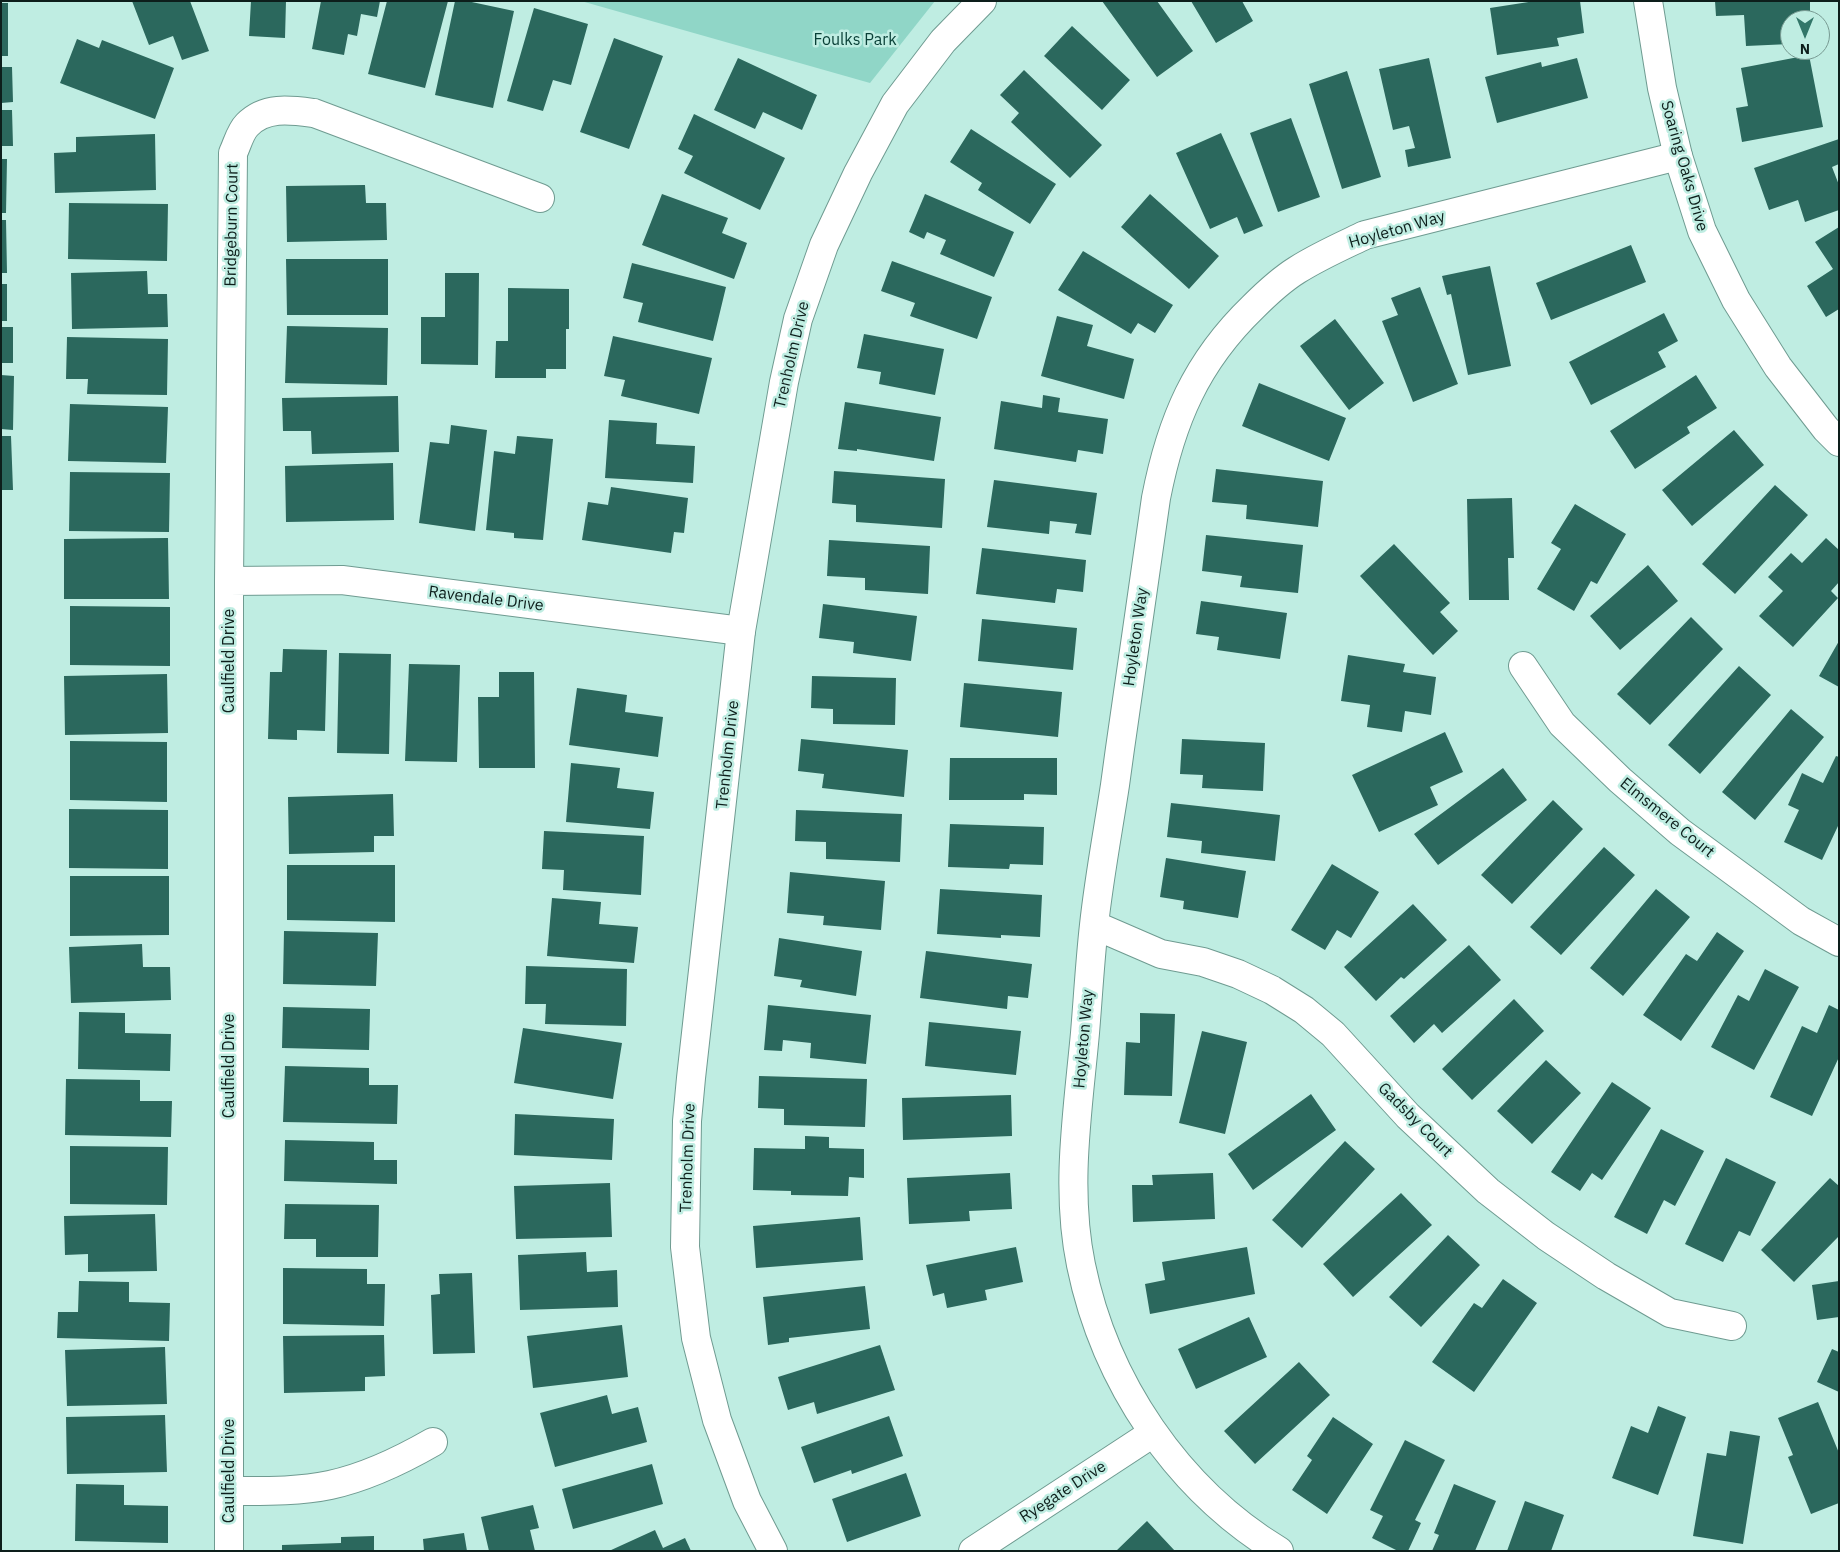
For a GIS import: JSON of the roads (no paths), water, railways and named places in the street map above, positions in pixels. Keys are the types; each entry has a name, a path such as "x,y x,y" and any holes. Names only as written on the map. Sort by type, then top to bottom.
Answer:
{"street":[{"name":"Trenholm Drive","path":"773,1551 748,1501 717,1420 696,1338 685,1246 689,1104 742,631 784,382 798,319 824,245 858,173 895,104 943,41 982,1"},
{"name":"Soaring Oaks Drive","path":"1648,1 1662,88 1678,156 1702,231 1736,300 1778,367 1839,442"},
{"name":"Bridgeburn Court","path":"229,581 233,153 246,125 265,113 284,109 314,113 540,198"},
{"name":"Hoyleton Way","path":"1279,1551 1238,1522 1183,1471 1153,1433 1134,1404 1116,1370 1101,1335 1080,1263 1075,1225 1073,1188 1074,1150 1094,925 1163,461 1176,423 1192,387 1212,354 1236,323 1264,296 1295,271 1329,251 1365,236 1678,156"},
{"name":"Ravendale Drive","path":"229,581 342,580 742,631"},
{"name":"Caulfield Drive","path":"229,581 229,1551"},
{"name":"Elmsmere Court","path":"1523,666 1562,724 1620,780 1680,832 1801,921 1839,942"},
{"name":"Gadsby Court","path":"1094,925 1162,954 1203,962 1238,974 1280,995 1304,1010 1333,1034 1415,1123 1488,1191 1546,1236 1606,1276 1670,1313 1732,1326"},
{"name":"Ryegate Drive","path":"973,1551 1153,1433"},
{"path":"230,1491 293,1490 329,1485 364,1476 398,1462 432,1442"}],"park label":[{"name":"Foulks Park","path":"855,40"}]}
